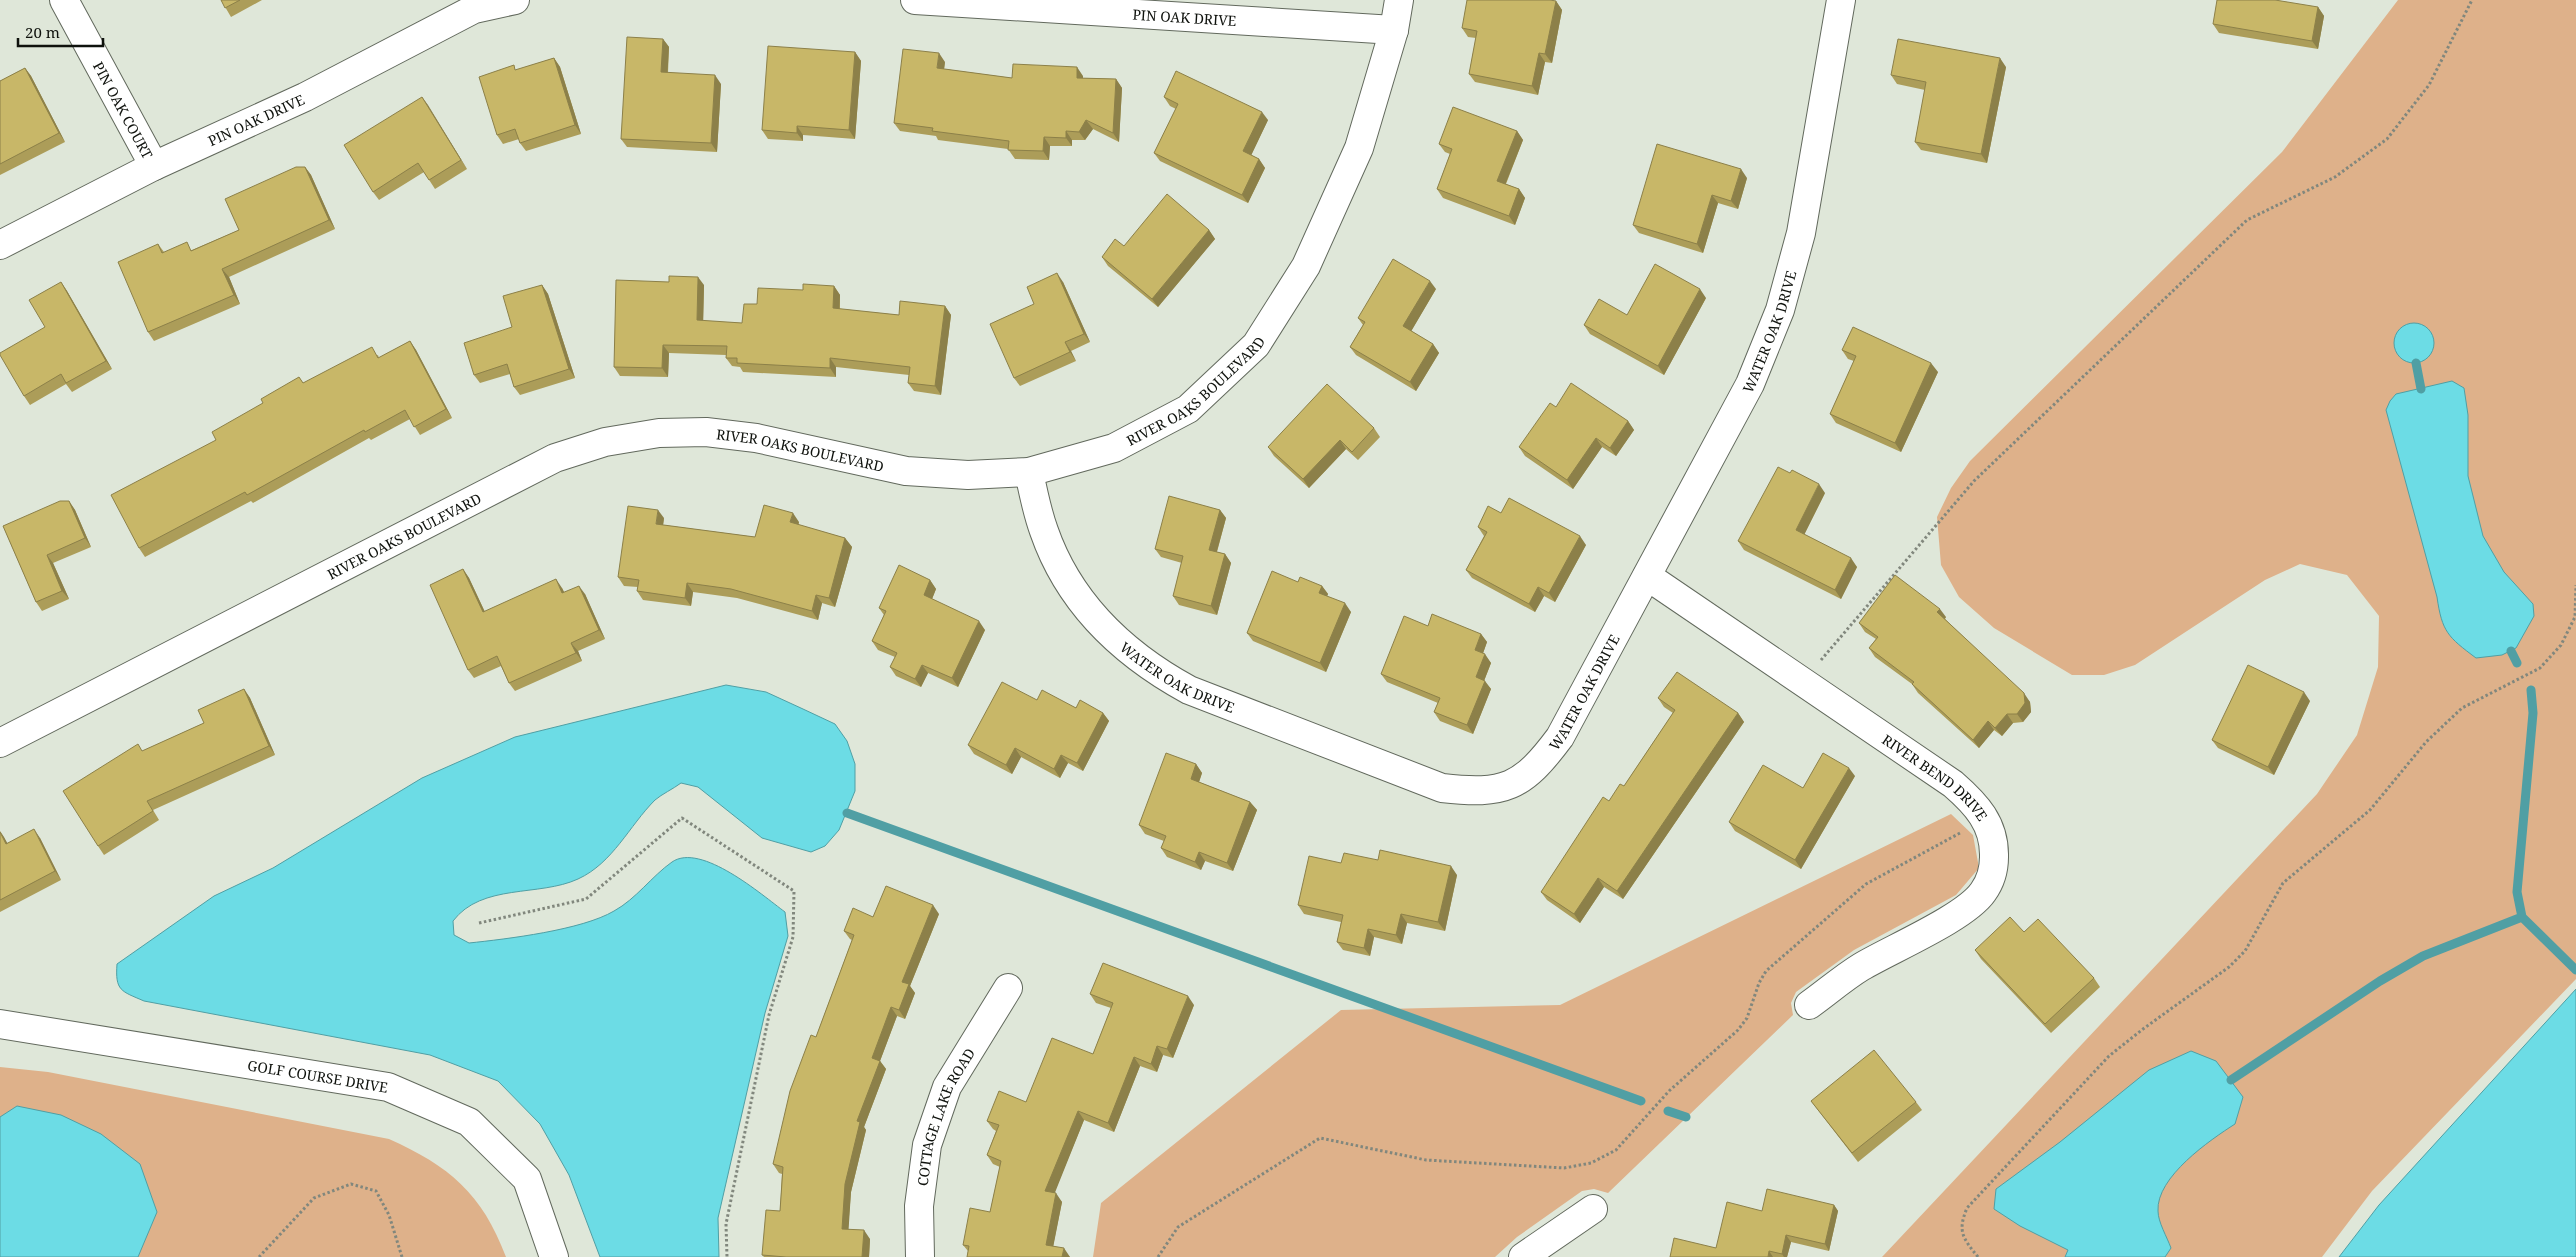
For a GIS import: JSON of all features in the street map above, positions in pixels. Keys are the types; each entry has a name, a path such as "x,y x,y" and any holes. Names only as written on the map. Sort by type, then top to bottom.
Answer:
{"street":[{"name":"PIN OAK COURT","path":"64,0 154,166"},
{"name":"PIN OAK DRIVE","path":"0,245 154,166 304,97 474,10 514,0"},
{"name":"PIN OAK DRIVE","path":"915,0 1394,30"},
{"name":"RIVER OAKS BOULEVARD","path":"0,743 555,458 605,442 659,433 706,432 756,438 906,471 968,475 1028,472 1114,448 1188,409 1256,344 1306,266 1359,148 1394,30 1398,0"},
{"name":"WATER OAK DRIVE","path":"1028,472 1044,531 1065,578 1088,611 1130,652 1158,674 1189,690 1442,788 1477,792 1512,785 1538,766 1560,737 1750,384 1780,310 1801,233 1841,0"},
{"name":"RIVER BEND DRIVE","path":"1648,576 1953,784 1977,806 1991,831 1994,848 1994,870 1983,893 1964,910 1860,968 1809,1006"},
{"name":"COTTAGE LAKE ROAD","path":"920,1257 919,1206 927,1145 947,1087 1008,988"},
{"name":"GOLF COURSE DRIVE","path":"0,1024 388,1087 470,1122 527,1179 554,1257"},
{"path":"1523,1257 1593,1209"}],"path":[{"path":"1803,682 1974,480 2247,220 2335,177 2387,139 2429,85 2472,0"},
{"path":"1978,1257 1963,1237 1961,1222 1966,1208 2073,1092 2109,1056 2229,967 2245,951 2283,883 2298,868 2370,810 2433,735 2462,708 2540,668 2561,645 2575,617 2576,585"},
{"path":"479,923 586,899 682,818 794,891 793,937 765,1034 726,1224 727,1257"},
{"path":"1158,1257 1178,1227 1320,1138 1426,1160 1564,1168 1591,1163 1616,1150 1669,1091 1738,1030 1747,1018 1759,983 1766,971 1866,884 1985,819"},
{"path":"259,1257 314,1198 351,1184 376,1191 389,1215 402,1257"}],"shaded area":[{"path":"2398,0 2576,0 2576,979 2372,1191 2322,1257 1882,1257 2317,794 2357,735 2378,667 2379,616 2347,575 2300,564 2265,580 2135,665 2104,675 2072,675 1994,628 1959,597 1941,565 1937,517 1951,488 1970,461 2282,152"},
{"path":"1951,814 1973,835 1979,868 1956,895 1854,950 1796,992 1791,1003 1793,1015 1608,1193 1594,1189 1582,1191 1517,1237 1495,1257 1093,1257 1101,1203 1341,1010 1560,1005"},
{"path":"0,1067 48,1072 389,1139 429,1160 461,1184 486,1215 506,1257 0,1257"}],"water":[{"path":"2414,323 2425,326 2431,332 2434,343 2431,354 2425,360 2414,363 2403,360 2397,354 2394,343 2397,332 2403,326"},
{"path":"2452,381 2464,388 2468,415 2468,476 2483,536 2504,572 2533,604 2534,616 2516,648 2502,655 2476,658 2453,639 2444,626 2386,410 2396,394"},
{"path":"726,685 766,692 803,709 835,724 847,741 855,764 855,791 839,830 825,846 811,852 762,838 698,787 681,783 655,800 611,854 590,872 578,879 563,884 512,892 479,901 465,909 453,921 454,935 469,943 544,933 583,923 600,918 622,906 672,862 684,858 699,859 731,873 785,912 788,936 765,1013 718,1218 719,1257 600,1257 569,1175 540,1124 498,1081 430,1055 144,1001 125,992 119,985 117,980 117,964 214,896 273,868 422,778 515,737"},
{"path":"2576,989 2576,1257 2339,1257 2379,1205"},
{"path":"2191,1051 2216,1061 2243,1097 2235,1124 2186,1161 2166,1185 2160,1198 2158,1211 2161,1225 2171,1248 2165,1257 2065,1257 2068,1250 2020,1226 1994,1209 1996,1189 2060,1142 2149,1070"},
{"path":"17,1106 61,1115 101,1134 140,1164 157,1212 138,1257 0,1257 0,1117"}],"building":[{"path":"221,0 240,0 225,8"},
{"path":"1467,0 1556,1 1545,54 1539,53 1532,86 1469,74 1477,31 1462,28"},
{"path":"2217,0 2275,0 2318,7 2312,41 2213,24"},
{"path":"627,37 663,39 661,72 715,75 711,143 621,139"},
{"path":"1898,39 2000,58 1981,154 1915,142 1926,82 1891,75"},
{"path":"768,46 855,52 849,130 797,126 797,133 762,130"},
{"path":"903,49 939,53 937,68 1012,78 1013,64 1077,67 1077,78 1116,79 1113,133 1086,120 1079,132 1066,131 1066,138 1044,137 1043,151 1008,150 1009,141 932,131 933,128 894,123"},
{"path":"554,58 575,125 520,143 515,129 497,135 479,77 514,65 515,70"},
{"path":"25,68 59,133 0,164 0,81"},
{"path":"1176,71 1262,112 1243,151 1259,159 1242,195 1154,153 1178,104 1164,97"},
{"path":"422,97 461,160 429,180 418,163 373,192 344,145"},
{"path":"1453,107 1517,131 1497,181 1519,189 1509,216 1437,189 1452,149 1439,144"},
{"path":"1657,144 1741,169 1731,201 1712,195 1697,244 1633,225"},
{"path":"296,167 305,167 329,220 222,269 234,295 148,332 118,262 158,244 162,253 187,242 191,251 239,230 225,199"},
{"path":"1167,194 1209,230 1152,299 1102,257 1115,239 1124,246"},
{"path":"1393,259 1430,281 1403,326 1433,344 1410,382 1350,347 1365,322 1358,318"},
{"path":"1655,264 1700,289 1658,366 1584,325 1599,299 1627,315"},
{"path":"1057,273 1084,334 1065,342 1070,352 1014,378 990,324 1034,304 1027,287"},
{"path":"669,276 698,277 697,320 742,323 744,304 757,304 758,288 803,290 803,284 834,286 833,308 899,315 900,301 945,306 935,386 908,383 910,367 830,358 830,368 737,363 737,358 726,358 727,346 663,345 662,368 614,367 616,280 669,282"},
{"path":"61,282 106,361 66,383 61,374 24,396 0,353 45,327 29,300"},
{"path":"542,285 569,369 514,387 507,364 474,375 464,343 512,327 503,296"},
{"path":"1853,327 1931,363 1895,443 1830,414 1856,356 1842,350"},
{"path":"410,341 446,409 414,427 405,410 365,432 364,430 247,495 245,492 139,548 111,495 216,440 212,432 263,403 261,399 299,377 303,383 372,347 378,358"},
{"path":"1571,383 1628,421 1610,448 1596,438 1567,480 1519,447 1550,403 1556,407"},
{"path":"1327,384 1374,428 1352,452 1340,440 1303,479 1268,447"},
{"path":"1778,467 1790,473 1792,470 1819,484 1796,530 1851,558 1835,590 1738,541"},
{"path":"1169,496 1220,510 1209,550 1225,554 1211,606 1173,596 1183,556 1155,549"},
{"path":"1509,498 1580,536 1549,593 1538,587 1529,604 1466,570 1487,532 1478,527 1488,506 1501,513"},
{"path":"60,501 69,501 85,538 47,555 62,591 36,602 3,526"},
{"path":"764,505 793,513 790,522 845,538 829,598 816,595 812,611 731,589 687,583 685,598 637,591 639,580 618,577 628,506 658,510 656,524 755,537"},
{"path":"899,565 930,580 924,595 979,621 952,678 922,665 915,679 890,667 897,653 872,641 886,611 879,608"},
{"path":"463,569 483,612 556,579 562,593 579,586 599,630 571,643 576,653 509,683 497,656 468,670 430,585"},
{"path":"1272,571 1298,582 1300,577 1322,586 1319,593 1345,603 1320,663 1247,633"},
{"path":"1895,575 1940,609 1937,612 2024,693 2025,703 2017,714 2007,714 1995,728 1988,721 1973,740 1912,684 1914,682 1869,648 1878,637 1859,623"},
{"path":"1432,614 1481,634 1475,650 1485,654 1476,677 1485,681 1467,725 1434,712 1440,698 1381,674 1404,616 1428,626"},
{"path":"2248,665 2304,692 2268,767 2212,740"},
{"path":"1677,672 1738,713 1617,891 1598,878 1574,914 1541,892 1603,797 1609,801 1620,784 1624,786 1675,710 1658,698"},
{"path":"1002,682 1037,700 1042,690 1076,708 1080,700 1103,713 1077,763 1061,755 1054,769 1015,748 1006,765 968,745"},
{"path":"244,689 269,746 147,801 153,811 98,846 63,791 138,744 142,751 204,723 198,710"},
{"path":"1166,753 1196,764 1191,779 1250,802 1227,863 1199,852 1195,862 1161,848 1166,836 1139,825"},
{"path":"1823,753 1849,768 1795,860 1729,822 1763,765 1803,788"},
{"path":"34,829 55,871 0,900 0,832 6,844"},
{"path":"1380,850 1451,866 1438,922 1401,914 1396,935 1368,929 1364,948 1337,942 1343,915 1298,905 1309,856 1341,863 1344,853 1378,860"},
{"path":"886,886 933,905 902,982 909,984 899,1010 891,1007 872,1058 880,1061 857,1121 860,1122 845,1184 842,1229 864,1230 862,1257 786,1257 762,1255 766,1210 780,1211 783,1167 773,1164 790,1091 811,1035 816,1037 854,935 844,931 853,908 873,917"},
{"path":"2010,917 2024,932 2038,919 2094,978 2045,1024 1975,950"},
{"path":"1103,963 1188,996 1167,1049 1157,1046 1151,1064 1134,1057 1108,1123 1078,1111 1045,1191 1056,1193 1046,1245 1064,1248 1062,1257 967,1257 969,1246 963,1245 970,1208 990,1212 1001,1161 987,1155 999,1125 987,1121 999,1091 1026,1102 1052,1038 1093,1054 1113,1003 1090,994"},
{"path":"1874,1050 1916,1102 1852,1153 1811,1101"},
{"path":"1767,1189 1834,1205 1825,1244 1786,1235 1782,1254 1769,1251 1768,1257 1670,1257 1674,1238 1716,1248 1727,1202 1762,1211"}],"waterway":[{"path":"2416,363 2421,389"},
{"path":"2511,651 2517,663"},
{"path":"2531,690 2533,713 2517,892 2522,917 2576,970"},
{"path":"847,813 1641,1101"},
{"path":"2231,1080 2380,981 2423,956 2522,917"},
{"path":"1668,1111 1686,1117"}]}
